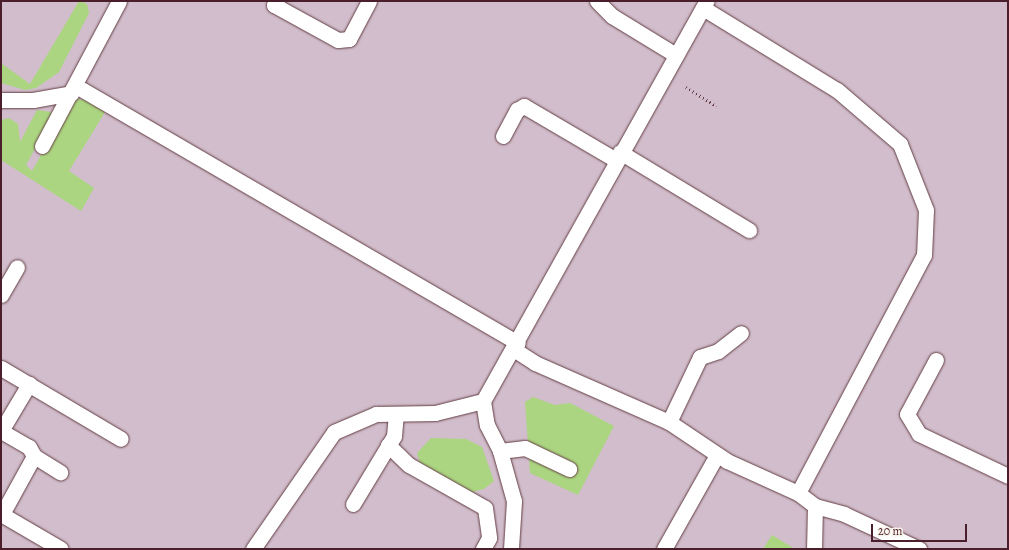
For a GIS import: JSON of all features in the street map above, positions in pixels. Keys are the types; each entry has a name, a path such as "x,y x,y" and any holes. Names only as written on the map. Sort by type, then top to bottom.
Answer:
{"lane":[{"path":"42,146 118,1"},
{"path":"277,1 274,6 338,40 349,39 369,1"},
{"path":"597,1 612,16 676,55"},
{"path":"511,549 514,501 500,451 487,425 483,401 516,346 618,156 705,3 837,90 900,144 926,210 924,255 798,493"},
{"path":"2,98 33,100 73,89 516,346 535,363 669,422 717,454 798,493 815,506 844,514 919,549"},
{"path":"503,136 517,110 524,106 618,156 749,230"},
{"path":"1,295 17,267"},
{"path":"669,422 700,357 718,351 741,333"},
{"path":"936,360 907,414 919,434 1008,476"},
{"path":"1,368 121,439"},
{"path":"29,384 1,431 29,447 34,456 60,472"},
{"path":"253,549 334,432 376,414 435,413 483,401"},
{"path":"353,504 394,436 396,414"},
{"path":"388,446 409,465 485,508 489,538 483,549"},
{"path":"500,451 525,448 569,469"},
{"path":"667,548 717,454"},
{"path":"34,456 1,514 61,549"},
{"path":"815,506 818,548"}],"path":[{"path":"665,74 716,106"}],"shaded area":[{"path":"1,1 1008,1 1008,549 1,549"}],"green space":[{"path":"79,1 87,4 89,13 59,72 36,88 25,90 1,83 1,63 30,84"},
{"path":"77,99 86,100 105,112 69,171 94,188 81,211 1,160 1,120 9,118 18,124 20,142 37,110 51,112 53,116 26,165 32,171 68,106"},
{"path":"533,397 555,405 570,403 614,426 578,495 530,473 525,402"},
{"path":"431,438 466,439 482,447 494,481 484,489 472,492 420,463 417,453"},
{"path":"772,535 795,549 763,549"}]}
